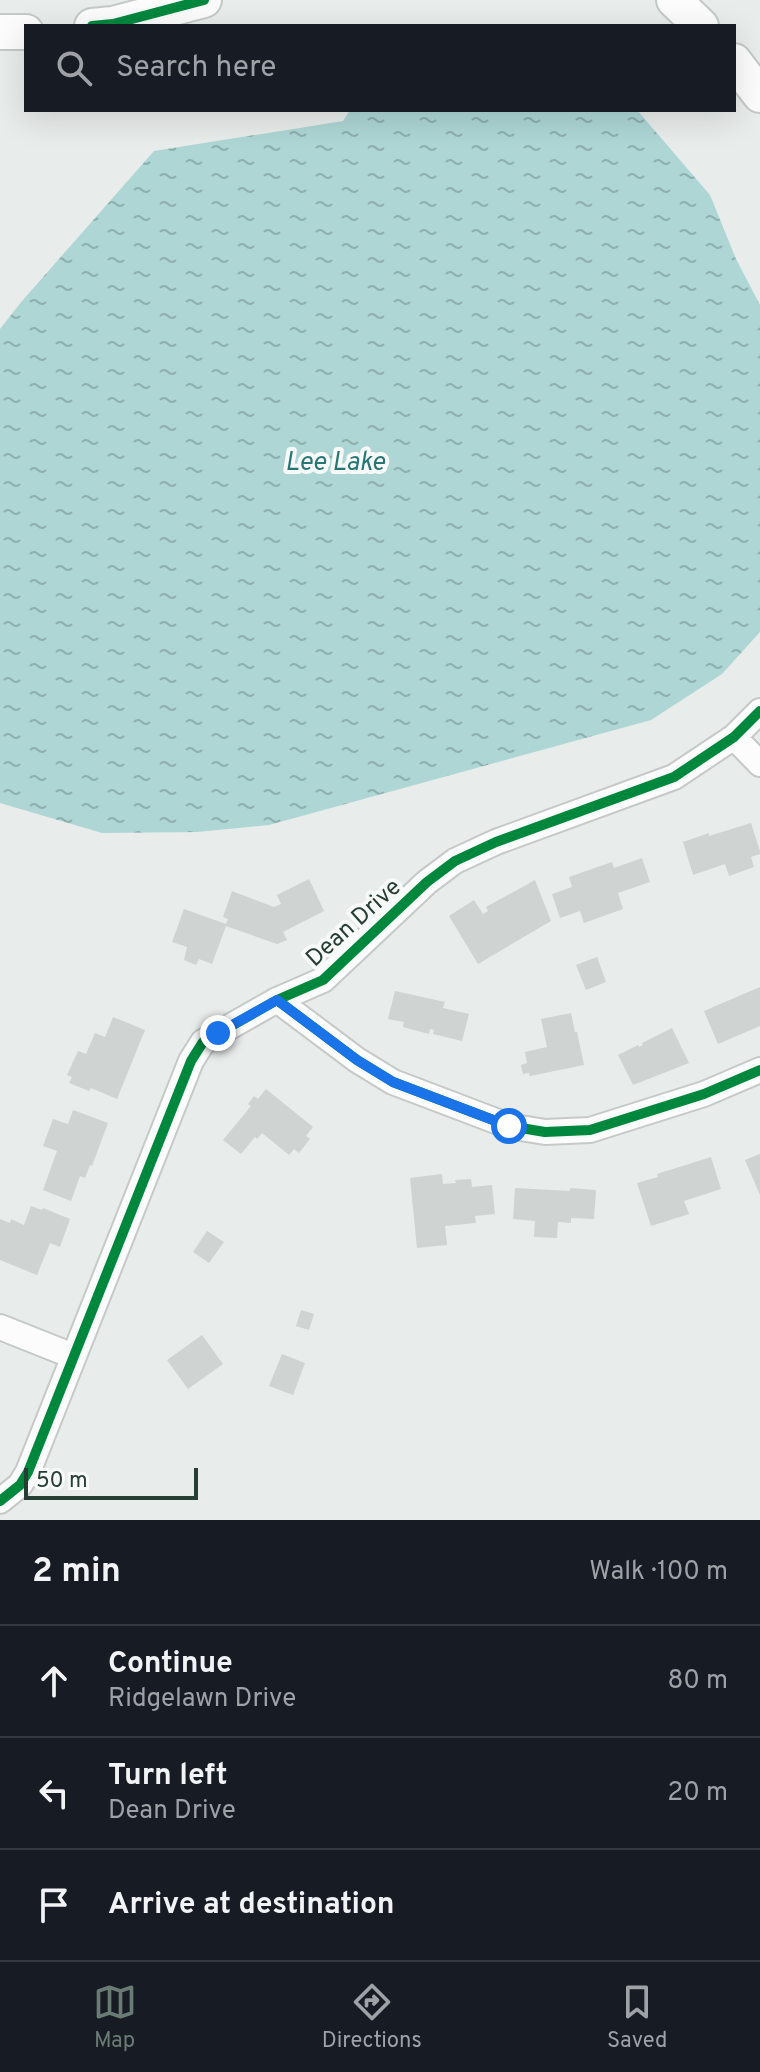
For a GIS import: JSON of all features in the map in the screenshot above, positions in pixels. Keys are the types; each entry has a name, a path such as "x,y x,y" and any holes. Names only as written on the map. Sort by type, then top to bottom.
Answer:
{"main road":[{"path":"113,24 204,0"},
{"path":"674,0 699,24"},
{"path":"0,32 24,32"},
{"path":"736,64 760,95"}],"street":[{"name":"Dean Drive","path":"0,1501 20,1485 28,1472 191,1061 203,1042 277,1000 323,980 427,882 455,861 496,842 674,777 734,737 760,711"},
{"path":"734,737 760,764"},
{"path":"277,1000 357,1060 393,1082 509,1126 545,1132 590,1130 704,1094 760,1070"},
{"path":"0,1327 73,1356"}],"water":[{"name":"Lee Lake","path":"349,112 639,112 710,195 736,259 760,305 760,632 722,674 651,720 269,825 197,832 102,833 0,803 0,329 154,151 343,121"}],"building":[{"path":"751,823 760,851 760,854 751,857 754,867 729,876 725,864 693,875 683,842"},
{"path":"642,858 650,882 618,893 623,909 584,923 580,911 560,918 552,894 572,887 569,877 612,862 614,868"},
{"path":"309,879 324,911 283,932 287,940 277,944 226,926 212,964 199,959 196,965 184,960 187,947 172,942 184,909 226,924 228,919 223,917 232,891 274,907 281,904 277,895"},
{"path":"535,880 551,921 478,964 449,916 474,900 483,914 488,911 486,907"},
{"path":"597,957 606,982 586,990 576,965"},
{"path":"760,987 760,1026 718,1044 704,1011"},
{"path":"395,991 445,1002 443,1008 469,1014 462,1041 433,1034 434,1030 430,1029 429,1034 403,1027 404,1022 388,1019"},
{"path":"571,1013 584,1065 530,1076 529,1073 523,1074 521,1065 527,1063 525,1052 547,1047 541,1019"},
{"path":"113,1017 145,1030 117,1099 69,1083 72,1077 67,1075 78,1051 86,1054 95,1033 105,1037"},
{"path":"672,1028 689,1063 633,1085 618,1055"},
{"path":"266,1089 313,1127 306,1136 310,1139 299,1153 294,1149 289,1155 262,1133 241,1154 223,1140 251,1106 248,1104 254,1096 258,1099"},
{"path":"73,1110 108,1123 92,1166 85,1178 80,1176 71,1201 43,1190 57,1151 43,1146 53,1119 68,1124"},
{"path":"760,1154 760,1195 745,1160"},
{"path":"711,1157 721,1189 684,1201 689,1214 651,1226 637,1183"},
{"path":"442,1174 443,1184 471,1179 472,1187 492,1185 495,1214 475,1216 476,1223 445,1226 447,1245 417,1248 410,1178"},
{"path":"515,1188 596,1190 594,1219 571,1218 571,1223 558,1222 557,1238 534,1237 535,1221 513,1219"},
{"path":"31,1206 70,1219 60,1247 50,1243 37,1275 0,1260 0,1219 10,1223 11,1219 24,1225"},
{"path":"207,1231 224,1242 209,1263 193,1252"},
{"path":"301,1310 314,1314 309,1330 296,1326"},
{"path":"202,1335 223,1364 188,1389 167,1360"},
{"path":"282,1354 305,1363 293,1395 269,1386"}],"cycle path":[{"path":"113,24 204,0"},
{"path":"0,1501 20,1485 28,1472 191,1061 203,1042 277,1000 323,980 427,882 455,861 496,842 674,777 734,737 760,711"},
{"path":"277,1000 357,1060 393,1082 509,1126 545,1132 590,1130 704,1094 760,1070"}],"route":[{"path":"218,1033 277,1000 357,1060 393,1082 509,1126"}]}
